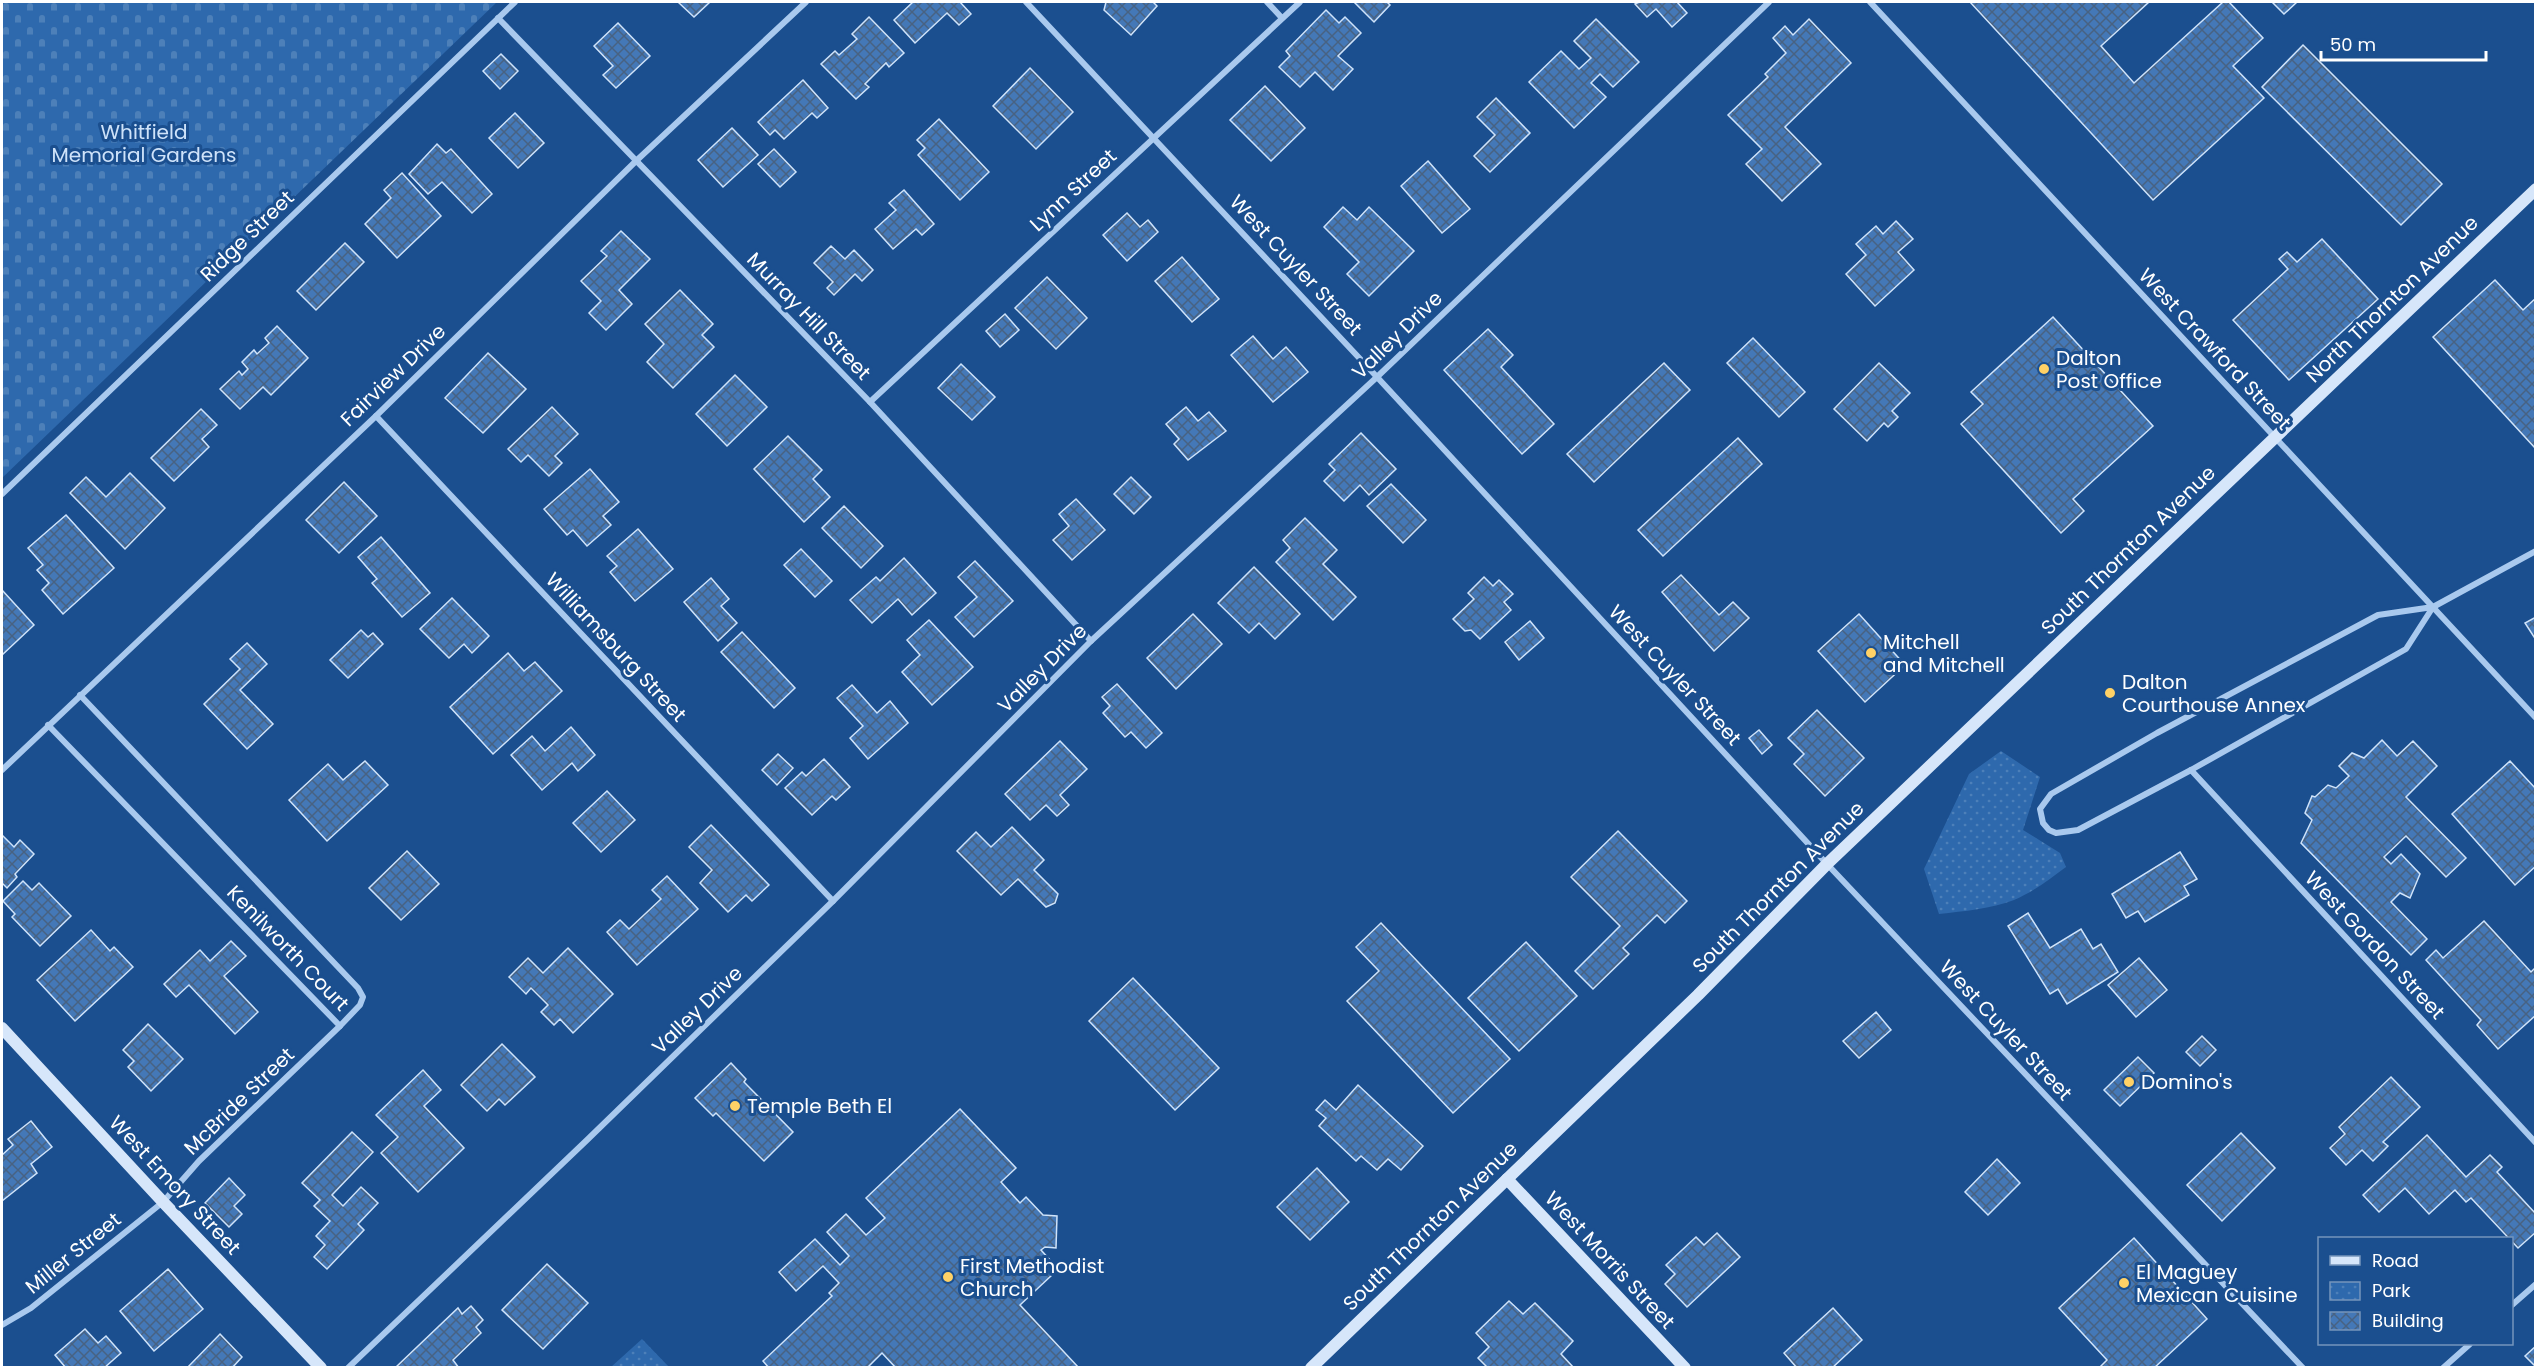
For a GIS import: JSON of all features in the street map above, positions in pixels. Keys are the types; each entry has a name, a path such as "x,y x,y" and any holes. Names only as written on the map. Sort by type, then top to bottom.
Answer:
{"main road":[{"name":"North Thornton Avenue","path":"2275,437 2535,189"},
{"name":"South Thornton Avenue","path":"1311,1368 1698,995 1827,864 2275,437"},
{"name":"West Emory Street","path":"2,1028 321,1368"},
{"name":"West Morris Street","path":"1507,1179 1685,1368"}],"street":[{"name":"Ridge Street","path":"2,494 515,2"},
{"name":"Fairview Drive","path":"2,770 376,416 636,161 806,2"},
{"name":"West Cuyler Street","path":"1026,2 1377,377 1827,864 2303,1368"},
{"path":"1267,2 1281,17"},
{"name":"Lynn Street","path":"870,402 1281,17 1300,2"},
{"name":"Valley Drive","path":"348,1368 833,901 1091,641 1377,377 1769,2"},
{"name":"West Crawford Street","path":"1870,2 2535,718"},
{"name":"Murray Hill Street","path":"498,18 870,402 1091,641"},
{"name":"Williamsburg Street","path":"376,416 833,901"},
{"path":"2433,607 2406,649 2191,770 2078,830 2056,833 2049,830 2043,823 2040,808 2044,801 2060,787 2099,765 2378,615 2433,607 2535,551"},
{"name":"Kenilworth Court","path":"48,725 340,1026 360,1005 363,996 358,988 80,694"},
{"name":"West Gordon Street","path":"2191,770 2535,1143"},
{"name":"McBride Street","path":"163,1202 199,1161 340,1026"},
{"name":"Miller Street","path":"2,1325 31,1308 163,1202"},
{"path":"2513,1303 2535,1284"},
{"path":"2443,1368 2469,1345"}],"green space":[{"name":"Whitfield Memorial Gardens","path":"2,2 497,2 2,478"},
{"path":"2001,751 2040,777 2023,830 2060,853 2066,867 2035,889 2014,900 1987,908 1939,914 1924,869 1969,774"},
{"path":"642,1339 669,1367 611,1367"}],"building":[{"path":"678,2 710,2 694,17"},
{"path":"913,2 960,2 971,14 959,25 947,13 915,43 894,20"},
{"path":"1106,2 1153,2 1157,6 1131,35 1104,10"},
{"path":"1354,2 1387,2 1390,5 1374,22"},
{"path":"1639,2 1677,2 1687,13 1672,27 1656,9 1647,17 1635,4"},
{"path":"1970,2 2149,2 2101,46 2134,83 2223,2 2229,2 2263,38 2233,66 2264,98 2153,200"},
{"path":"2272,2 2297,2 2284,14"},
{"path":"1326,10 1339,23 1345,17 1361,33 1338,56 1353,69 1333,90 1315,72 1300,87 1279,67 1290,56 1286,51"},
{"path":"869,17 904,53 889,67 886,63 865,84 869,87 856,99 821,64 835,51 839,55 857,39 852,34"},
{"path":"1596,19 1639,62 1613,87 1600,74 1591,83 1606,97 1574,128 1529,82 1561,51 1579,69 1591,58 1574,41"},
{"path":"1809,19 1851,63 1785,127 1821,164 1782,201 1746,164 1762,149 1728,115 1768,77 1765,74 1786,53 1773,38 1785,26 1793,35"},
{"path":"618,23 650,56 616,88 603,75 613,66 594,46"},
{"path":"2303,45 2442,184 2401,225 2262,87"},
{"path":"501,54 518,71 500,89 483,71"},
{"path":"1030,68 1073,112 1036,149 993,106"},
{"path":"803,80 828,108 817,118 812,113 784,139 775,130 770,135 758,122"},
{"path":"1265,86 1305,128 1271,161 1230,120"},
{"path":"1496,98 1530,133 1490,172 1474,156 1495,135 1477,117"},
{"path":"515,113 544,143 518,168 489,138"},
{"path":"939,119 989,172 960,200 918,155 925,148 917,140"},
{"path":"732,128 758,155 723,187 698,160"},
{"path":"437,144 446,153 451,149 492,194 472,213 442,182 428,194 409,174"},
{"path":"774,149 796,172 780,187 758,164"},
{"path":"1428,161 1470,209 1442,233 1401,186"},
{"path":"402,173 441,216 397,258 365,224 391,198 384,190"},
{"path":"904,190 934,224 922,235 916,229 893,249 875,229 896,210 889,203"},
{"path":"1343,207 1357,220 1369,207 1414,251 1369,296 1347,274 1359,262 1324,227"},
{"path":"1127,213 1140,227 1148,220 1158,232 1127,261 1103,235"},
{"path":"1896,221 1913,239 1898,252 1914,270 1875,306 1846,274 1866,255 1856,244 1876,226 1883,234"},
{"path":"621,231 650,259 619,290 632,304 606,330 589,313 601,301 581,281 607,256 601,251"},
{"path":"2322,239 2378,299 2289,380 2233,320 2288,269 2279,259 2287,252 2297,262"},
{"path":"345,243 364,262 316,310 297,291"},
{"path":"831,246 845,259 854,250 873,270 862,281 855,274 834,295 827,288 833,282 814,263"},
{"path":"1182,257 1219,299 1192,322 1155,281"},
{"path":"1047,277 1087,318 1056,349 1015,308"},
{"path":"2495,280 2523,310 2536,298 2536,449 2433,337"},
{"path":"680,290 713,324 702,335 714,347 673,388 647,362 664,344 645,324"},
{"path":"1005,314 1019,330 1000,347 986,331"},
{"path":"2053,317 2153,426 2073,499 2084,511 2061,533 1961,424 1983,404 1971,392"},
{"path":"277,326 308,358 271,395 263,387 240,409 220,389 239,371 242,375 248,369 242,362 254,350 257,354 269,343 265,338"},
{"path":"1488,329 1513,355 1501,367 1554,424 1522,454 1444,370"},
{"path":"1253,336 1273,359 1286,347 1308,372 1273,402 1231,355"},
{"path":"1753,338 1805,392 1779,417 1727,363"},
{"path":"488,353 526,389 483,433 445,398"},
{"path":"1664,363 1690,390 1594,482 1567,454"},
{"path":"1879,363 1910,393 1892,411 1898,417 1888,427 1884,423 1867,441 1834,409"},
{"path":"961,364 995,397 972,420 938,388"},
{"path":"735,375 767,407 727,446 696,414"},
{"path":"552,407 578,434 555,456 562,463 549,476 528,455 521,462 508,449"},
{"path":"1186,407 1198,421 1209,412 1226,431 1188,460 1174,444 1179,439 1166,424"},
{"path":"201,409 217,425 202,439 209,447 174,481 151,458"},
{"path":"1361,433 1396,469 1369,495 1360,485 1344,501 1324,481 1335,470 1329,464"},
{"path":"788,436 822,470 813,479 830,497 804,522 754,469"},
{"path":"1738,438 1762,464 1663,556 1638,530"},
{"path":"590,469 619,502 603,516 611,525 587,546 573,530 567,535 544,509"},
{"path":"130,473 165,508 125,549 70,493 86,477 106,497"},
{"path":"1131,477 1151,497 1134,514 1114,494"},
{"path":"344,482 377,516 339,553 306,520"},
{"path":"1391,484 1426,520 1403,543 1367,506"},
{"path":"1076,499 1105,530 1072,560 1053,540 1069,526 1059,514"},
{"path":"844,506 883,546 861,568 822,528"},
{"path":"66,515 114,568 63,614 42,590 49,583 37,570 43,565 28,548"},
{"path":"1305,518 1337,550 1323,564 1356,597 1333,620 1276,562 1290,548 1283,540"},
{"path":"638,529 673,569 635,601 610,572 617,566 607,556"},
{"path":"381,537 430,593 402,617 372,583 377,579 358,557"},
{"path":"801,549 832,581 815,597 784,565"},
{"path":"904,558 936,593 912,615 898,599 872,623 850,600 876,577 880,581"},
{"path":"975,561 1013,601 974,637 955,617 977,597 958,577"},
{"path":"1254,567 1300,614 1275,639 1259,623 1249,633 1218,603"},
{"path":"1681,575 1719,615 1733,602 1749,618 1714,651 1662,592"},
{"path":"1484,577 1493,586 1499,580 1513,594 1504,602 1511,610 1480,639 1471,630 1465,631 1453,619 1474,599 1468,593"},
{"path":"711,578 729,599 721,606 737,623 718,641 684,602"},
{"path":"2,590 34,625 2,655"},
{"path":"452,598 489,636 472,653 464,644 449,658 420,629"},
{"path":"1193,614 1222,644 1176,689 1147,658"},
{"path":"1859,614 1905,665 1865,702 1818,651"},
{"path":"2536,617 2536,640 2525,623"},
{"path":"929,620 973,667 932,705 902,672 920,655 907,640"},
{"path":"1530,621 1544,638 1519,660 1505,642"},
{"path":"361,630 368,637 373,633 383,644 348,678 330,660"},
{"path":"742,632 795,688 774,708 721,652"},
{"path":"247,643 267,664 240,690 273,724 247,749 204,704 240,669 230,659"},
{"path":"508,653 524,671 535,662 562,691 493,754 450,707"},
{"path":"1117,684 1162,733 1146,748 1131,732 1125,737 1103,713 1110,706 1102,697"},
{"path":"852,685 877,713 890,701 908,723 868,759 850,738 863,726 837,698"},
{"path":"1817,710 1864,758 1825,796 1794,764 1804,754 1788,738"},
{"path":"571,727 595,755 578,771 572,763 542,790 511,755 532,736 545,751"},
{"path":"1759,730 1772,745 1762,754 1749,738"},
{"path":"2382,740 2397,756 2413,741 2437,766 2406,797 2466,858 2446,877 2406,836 2384,857 2391,864 2401,854 2420,874 2410,898 2400,893 2391,902 2427,939 2411,955 2301,843 2312,820 2305,813 2312,796 2315,797 2328,785 2336,788 2349,776 2339,766 2352,753 2364,758"},
{"path":"1060,741 1087,769 1060,795 1069,805 1057,816 1046,805 1030,820 1005,794"},
{"path":"778,754 793,768 777,785 762,770"},
{"path":"824,759 850,787 836,800 832,796 812,815 785,788 802,772 806,776"},
{"path":"365,761 388,785 327,841 289,800 328,764 343,780"},
{"path":"2510,761 2536,789 2536,866 2515,885 2452,814"},
{"path":"607,791 635,820 601,852 573,823"},
{"path":"711,825 769,885 752,901 746,895 728,912 700,883 712,870 689,847"},
{"path":"1012,827 1044,860 1034,870 1058,894 1055,903 1046,907 1018,879 1001,895 957,851 976,832 991,847"},
{"path":"1618,831 1687,901 1665,923 1657,915 1623,948 1629,954 1593,989 1575,971 1620,926 1571,877"},
{"path":"2,835 14,847 20,840 34,854 15,874 17,877 7,888 2,883"},
{"path":"407,851 439,884 401,920 369,888"},
{"path":"2180,852 2197,879 2184,886 2189,895 2145,922 2138,911 2126,918 2112,894"},
{"path":"667,876 698,909 637,965 607,932 620,920 629,929 661,899 652,890"},
{"path":"23,881 32,890 39,883 71,916 40,946 12,917 15,914 3,901"},
{"path":"2028,913 2050,948 2081,929 2093,949 2101,944 2118,972 2067,1004 2058,989 2050,994 2008,926"},
{"path":"2484,921 2531,972 2536,967 2536,1015 2498,1049 2477,1025 2481,1020 2426,960 2436,950 2443,958"},
{"path":"1381,923 1510,1059 1453,1113 1347,1001 1379,971 1356,947"},
{"path":"91,930 110,951 114,947 133,967 75,1021 37,980"},
{"path":"231,941 246,956 224,976 258,1012 235,1034 189,985 176,997 164,984 200,950 210,961"},
{"path":"1526,942 1577,996 1519,1051 1468,998"},
{"path":"568,948 613,994 573,1033 560,1019 554,1025 541,1012 548,1005 531,988 526,994 509,977 528,958 543,973"},
{"path":"2139,958 2167,990 2136,1017 2108,985"},
{"path":"1133,978 1219,1068 1175,1110 1089,1021"},
{"path":"1876,1012 1891,1030 1859,1058 1843,1041"},
{"path":"148,1024 183,1059 151,1091 128,1067 134,1061 123,1050"},
{"path":"2202,1036 2216,1050 2200,1066 2186,1052"},
{"path":"502,1044 535,1077 505,1105 499,1099 487,1111 461,1085"},
{"name":"Domino's","path":"2138,1057 2154,1073 2120,1106 2104,1090"},
{"name":"Temple Beth El","path":"731,1063 746,1079 744,1082 793,1132 764,1161 716,1113 713,1116 695,1098"},
{"path":"423,1070 441,1090 424,1106 464,1148 418,1192 381,1153 398,1137 376,1115"},
{"path":"2391,1077 2420,1107 2383,1142 2388,1146 2373,1161 2362,1150 2346,1165 2330,1148 2345,1134 2339,1127"},
{"path":"1358,1085 1423,1146 1401,1170 1388,1159 1377,1170 1361,1156 1356,1161 1319,1126 1326,1118 1316,1110 1325,1100 1336,1110"},
{"path":"960,1109 1016,1168 1001,1182 1020,1203 1026,1197 1043,1215 1057,1216 1056,1248 1045,1247 1041,1250 1051,1261 1052,1275 1020,1305 1079,1368 896,1368 882,1353 867,1368 769,1368 763,1361 832,1296 829,1293 839,1283 823,1266 796,1291 779,1272 815,1239 840,1265 849,1256 827,1232 846,1214 866,1235 885,1218 866,1198"},
{"path":"31,1121 52,1147 31,1164 37,1173 2,1201 2,1155 13,1145 8,1139"},
{"path":"352,1132 373,1152 332,1195 343,1206 361,1187 378,1203 358,1224 364,1230 327,1269 314,1257 325,1245 316,1236 330,1221 314,1206 320,1200 302,1183"},
{"path":"2241,1133 2275,1168 2222,1221 2187,1185"},
{"path":"2427,1135 2466,1177 2490,1155 2502,1167 2497,1172 2536,1214 2536,1232 2518,1248 2513,1243 2513,1237 2508,1237 2471,1198 2466,1202 2455,1190 2429,1214 2405,1188 2379,1212 2363,1195"},
{"path":"1997,1159 2020,1183 1988,1215 1965,1192"},
{"path":"1317,1168 1349,1202 1310,1240 1277,1207"},
{"path":"229,1178 245,1195 234,1206 242,1214 229,1227 205,1203"},
{"path":"1717,1233 1740,1257 1687,1307 1665,1284 1675,1274 1666,1265 1696,1237 1704,1245"},
{"path":"2134,1238 2207,1319 2154,1368 2099,1368 2107,1360 2059,1308"},
{"path":"547,1264 588,1303 543,1349 502,1310"},
{"path":"168,1269 203,1309 154,1351 120,1311"},
{"path":"1509,1301 1523,1314 1535,1303 1573,1341 1561,1354 1574,1368 1488,1368 1478,1358 1489,1347 1476,1333"},
{"path":"471,1306 483,1320 476,1327 481,1333 453,1360 459,1368 395,1368 458,1308 462,1314"},
{"path":"1833,1308 1862,1340 1832,1368 1797,1368 1784,1353"},
{"path":"85,1329 98,1343 106,1336 121,1353 104,1368 66,1368 55,1355"},
{"path":"220,1334 242,1357 232,1368 187,1368"},
{"path":"2536,1346 2536,1367 2525,1356"}],"place":[{"name":"Dalton Post Office","path":"2044,369"},
{"name":"Mitchell and Mitchell","path":"1871,653"},
{"name":"Dalton Courthouse Annex","path":"2110,693"},
{"name":"Domino's","path":"2129,1082"},
{"name":"Temple Beth El","path":"735,1106"},
{"name":"First Methodist Church","path":"948,1277"},
{"name":"El Maguey Mexican Cuisine","path":"2124,1283"}]}
